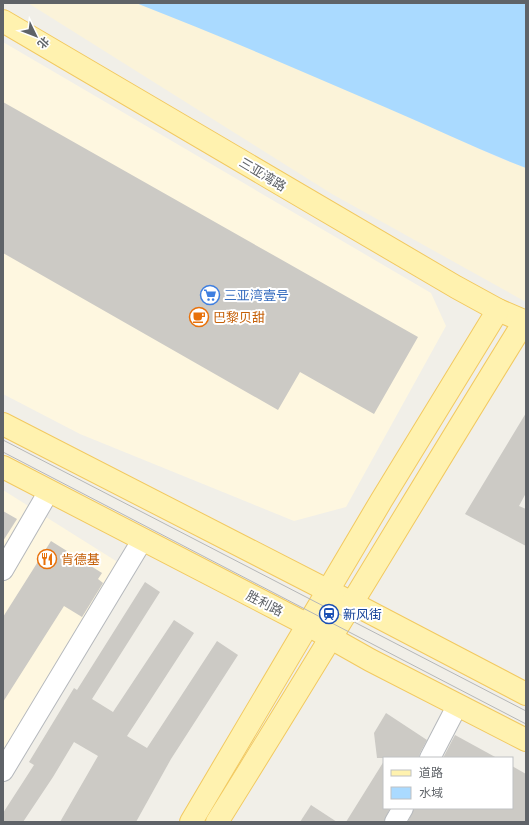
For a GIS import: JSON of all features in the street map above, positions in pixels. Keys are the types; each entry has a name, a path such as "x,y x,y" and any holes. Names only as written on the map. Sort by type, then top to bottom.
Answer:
{"main road":[{"name":"三亚湾路","path":"3,21 456,287 498,310 525,322"},
{"path":"191,822 328,591 498,310"},
{"path":"217,822 525,322"},
{"path":"3,424 526,694"},
{"name":"胜利路","path":"3,467 331,637 370,660 457,706 526,740"}],"street":[{"path":"3,570 49,491"},
{"path":"3,771 143,539"},
{"path":"431,757 457,706"},
{"path":"395,822 402,809"}],"shaded area":[{"path":"3,42 431,293 446,326 346,507 294,521 80,434 3,394"},
{"path":"3,490 124,566 3,764"}],"sand":[{"path":"28,3 136,3 201,28 389,108 497,157 526,168 526,302 332,194"}],"water":[{"path":"136,3 526,3 526,168 262,54"}],"building":[{"name":"三亚湾壹号","path":"3,102 418,337 374,414 300,372 278,410 3,253"},
{"path":"526,413 526,493 519,506 526,509 526,546 465,514"},
{"path":"3,511 17,519 3,541"},
{"path":"51,541 102,573 98,579 103,583 82,617 64,606 3,702 3,617"},
{"path":"145,582 160,592 92,699 113,712 174,620 194,633 127,736 147,748 217,641 238,655 171,759 136,822 60,822 98,756 74,742 23,822 3,822 3,813 34,765 29,762 74,688 77,690"},
{"path":"386,713 427,740 419,757 377,758 374,733"},
{"path":"455,735 495,757 444,757"},
{"path":"383,763 383,809 390,809 384,822 346,822"},
{"path":"513,767 526,774 526,822 408,822 414,809 513,809"},
{"path":"311,805 337,822 300,822"}],"tram line":[{"path":"3,440 526,711"},
{"path":"3,452 526,724"}],"place":[{"name":"三亚湾壹号","path":"210,295"},
{"name":"巴黎贝甜","path":"199,317"},
{"name":"肯德基","path":"47,559"},
{"name":"新风街","path":"329,614"}]}
